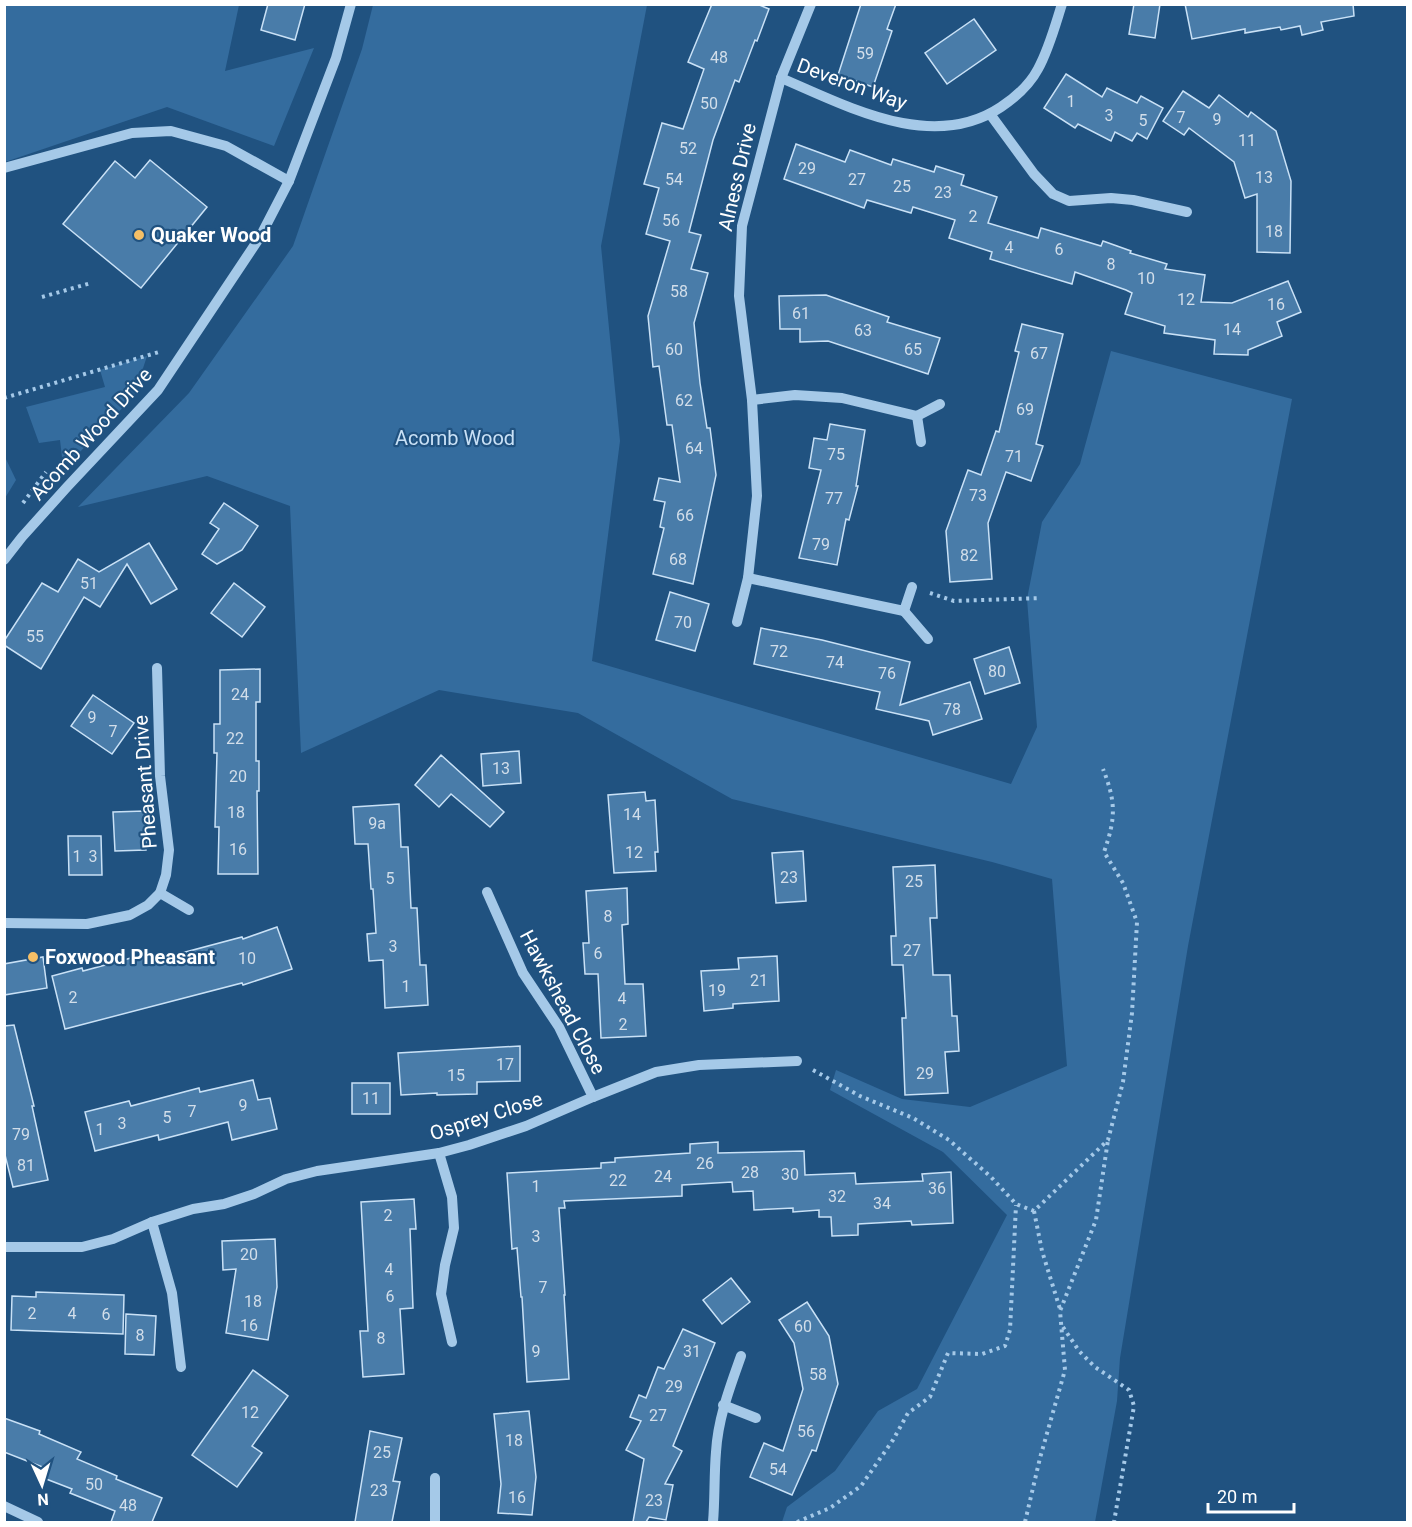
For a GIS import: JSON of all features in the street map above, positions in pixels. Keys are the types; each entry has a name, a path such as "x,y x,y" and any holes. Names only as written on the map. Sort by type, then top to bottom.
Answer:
{"street":[{"name":"Acomb Wood Drive","path":"4,560 67,487 158,390 260,237 289,182 336,58 351,4"},
{"name":"Alness Drive","path":"737,622 748,578 757,496 752,400 740,296 742,226 780,78 811,4"},
{"name":"Deveron Way","path":"780,78 838,103 915,125 941,128 967,123 990,114 1021,94 1038,69 1053,36 1062,4"},
{"path":"990,114 1034,174 1053,194 1069,201 1111,198 1133,200 1187,212"},
{"path":"4,168 132,133 171,131 226,146 289,182"},
{"path":"752,400 795,395 842,398 917,416 940,404"},
{"path":"917,416 921,441"},
{"path":"748,578 904,611 928,639"},
{"path":"904,611 912,587"},
{"name":"Pheasant Drive","path":"157,668 160,777 168,850 166,875 160,893"},
{"name":"Hawkshead Close","path":"487,892 523,973 559,1027 593,1096"},
{"path":"4,923 87,924 130,915 148,905 160,893 189,910"},
{"name":"Osprey Close","path":"4,1247 82,1247 113,1239 152,1222 193,1209 224,1204 254,1194 286,1179 317,1171 439,1153 526,1126 593,1096 656,1072 699,1065 797,1061"},
{"path":"439,1153 452,1197 454,1228 441,1294 452,1342"},
{"path":"152,1222 172,1293 182,1367"},
{"path":"713,1522 716,1450 723,1405 741,1356"},
{"path":"723,1405 756,1418"},
{"path":"435,1478 435,1522"},
{"path":"4,1506 38,1522"}],"path":[{"path":"42,297 91,283"},
{"path":"4,398 189,343"},
{"path":"912,587 954,601 1041,598"},
{"path":"1060,1311 1096,1220 1108,1140 1123,1082 1132,1013 1137,922 1123,883 1104,852 1113,828 1113,806 1112,791 1103,769"},
{"path":"797,1061 860,1096 913,1118 949,1140 991,1177 1016,1204 1035,1211"},
{"path":"1035,1211 1108,1140"},
{"path":"797,1522 830,1508 861,1486 908,1413 930,1397 948,1353 982,1354 1005,1346 1010,1330 1016,1204"},
{"path":"1025,1522 1065,1370 1060,1311 1042,1251 1035,1211"},
{"path":"1062,1326 1079,1352 1095,1367 1129,1390 1134,1406 1113,1522"}],"green space":[{"path":"4,5 239,5 225,71 314,48 274,146 167,107 5,162"},
{"name":"Acomb Wood","path":"373,5 647,5 601,246 620,441 592,661 1011,784 1037,727 1027,599 1042,522 1080,464 1111,351 1292,399 1188,946 1120,1358 1117,1401 1095,1522 782,1522 787,1507 835,1471 878,1411 917,1389 1007,1215 943,1152 830,1090 836,1070 902,1099 970,1107 1067,1066 1052,879 992,862 732,799 578,713 439,690 301,753 290,506 207,476 78,507 189,393 293,246 362,49"},
{"path":"147,356 134,396 76,456 62,457 60,440 39,443 26,407 105,387 100,370"},
{"path":"4,455 16,480 5,498 4,498"}],"building":[{"path":"268,4 305,4 295,40 261,30"},
{"path":"712,4 757,4 769,9 739,82 735,80 713,140 689,232 701,235 691,269 708,273 694,323 700,383 707,428 710,428 716,475 693,584 653,574 664,528 660,527 665,502 654,500 659,478 680,482 672,425 667,425 659,366 653,367 648,316 670,241 646,234 659,188 644,184 662,123 683,129 704,69 688,62"},
{"path":"861,4 896,4 887,29 892,31 873,87 838,75"},
{"path":"1134,4 1160,4 1155,38 1129,34"},
{"path":"1185,4 1353,4 1354,16 1321,22 1323,30 1302,35 1300,26 1245,33 1245,29 1192,39"},
{"path":"974,19 996,50 947,84 925,53"},
{"path":"1066,74 1102,97 1107,88 1137,103 1141,96 1163,108 1147,139 1137,133 1132,141 1115,132 1111,141 1078,124 1075,128 1044,108"},
{"path":"1183,91 1209,108 1219,95 1248,117 1251,112 1276,131 1291,181 1290,253 1257,252 1257,194 1245,198 1234,162 1189,128 1184,135 1163,121"},
{"path":"796,144 845,162 850,150 891,165 893,159 934,172 936,166 964,175 961,185 997,197 988,223 1038,238 1041,228 1101,246 1103,241 1131,251 1130,253 1167,264 1165,269 1205,275 1201,302 1232,303 1288,281 1301,312 1277,322 1282,336 1248,350 1248,355 1214,354 1215,340 1164,333 1165,326 1125,314 1132,293 1126,290 1075,272 1072,284 990,259 992,252 949,238 955,220 913,207 911,213 867,200 864,208 784,179"},
{"path":"150,160 207,207 141,288 63,224 115,161 135,178"},
{"path":"826,295 889,317 887,322 940,338 928,374 828,341 800,342 800,329 780,329 779,296"},
{"path":"1022,324 1063,334 1036,444 1043,446 1031,481 1006,472 988,523 992,579 950,582 946,531 968,470 981,475 996,431 999,432 1019,352 1015,351"},
{"path":"830,424 865,430 856,486 858,486 849,520 846,519 837,565 799,558 821,470 809,468 814,438 827,440"},
{"path":"224,503 258,526 242,550 217,564 202,554 219,529 210,523"},
{"path":"149,543 177,589 151,604 127,564 100,607 84,597 41,669 4,645 4,641 42,583 58,592 78,559 99,572"},
{"path":"234,583 265,607 242,637 211,613"},
{"path":"670,592 709,604 695,651 656,640"},
{"path":"761,628 822,640 910,662 900,705 970,682 982,719 933,735 929,721 876,709 880,692 754,664"},
{"path":"1009,647 1020,683 985,694 974,659"},
{"path":"260,669 260,702 256,702 256,761 259,761 258,874 218,874 219,827 215,827 217,753 214,753 214,724 220,724 220,670"},
{"path":"93,695 134,723 112,754 71,726"},
{"path":"519,751 521,783 483,786 481,754"},
{"path":"441,755 504,812 490,827 451,794 439,807 415,785"},
{"path":"645,792 646,801 655,800 658,852 655,852 656,871 614,873 608,795"},
{"path":"399,804 401,847 408,847 411,908 417,908 420,965 426,965 428,1005 385,1008 383,960 369,961 367,934 376,933 368,844 355,844 353,807"},
{"path":"145,811 146,850 115,851 113,812"},
{"path":"68,836 101,836 102,875 69,875"},
{"path":"803,851 806,901 776,903 772,853"},
{"path":"935,865 937,918 930,918 933,975 950,975 952,1016 957,1016 959,1051 945,1052 948,1093 905,1095 902,1018 906,1018 903,965 892,965 891,936 896,936 893,867"},
{"path":"627,888 628,924 622,925 625,984 643,984 646,1036 601,1038 598,974 585,974 583,943 589,943 586,891"},
{"path":"277,927 292,969 243,985 242,983 65,1029 52,976 82,968 83,971 142,955 144,963 242,937 243,939"},
{"path":"777,956 779,1001 733,1004 733,1008 704,1011 701,971 739,969 738,958"},
{"path":"43,957 47,988 4,995 4,964"},
{"path":"14,1025 34,1106 32,1106 48,1180 13,1187 4,1151 4,1026"},
{"path":"520,1046 520,1081 477,1082 477,1094 401,1095 398,1053"},
{"path":"253,1080 258,1100 270,1098 277,1129 232,1140 228,1122 159,1140 158,1135 95,1151 85,1112 129,1101 131,1106 199,1088 200,1092"},
{"path":"352,1083 390,1083 390,1114 352,1114"},
{"path":"718,1142 718,1153 804,1151 805,1175 855,1173 856,1184 923,1181 922,1174 951,1172 953,1223 912,1225 911,1221 858,1224 858,1235 832,1236 831,1217 819,1217 819,1210 793,1212 793,1208 754,1210 753,1191 733,1192 732,1182 682,1185 682,1196 564,1201 565,1208 559,1208 569,1379 527,1382 522,1297 517,1248 512,1249 507,1173 601,1168 601,1163 615,1162 615,1158 690,1153 690,1144"},
{"path":"414,1199 416,1229 410,1229 413,1308 400,1309 404,1374 363,1377 360,1331 368,1331 361,1202"},
{"path":"275,1239 277,1287 268,1340 226,1333 236,1269 223,1270 222,1241"},
{"path":"731,1278 750,1302 722,1324 703,1300"},
{"path":"36,1292 124,1295 123,1334 11,1330 12,1296 36,1297"},
{"path":"807,1302 829,1336 838,1384 816,1451 812,1450 792,1495 750,1477 764,1443 783,1451 803,1389 794,1343 779,1320"},
{"path":"126,1314 156,1316 154,1355 125,1354"},
{"path":"683,1329 715,1343 673,1446 682,1451 665,1484 673,1485 666,1520 649,1517 646,1522 633,1522 644,1459 626,1450 641,1421 630,1417 639,1395 646,1398 658,1367 664,1369"},
{"path":"253,1370 288,1396 252,1446 262,1453 237,1487 192,1455"},
{"path":"529,1411 536,1477 532,1515 498,1513 501,1484 494,1414"},
{"path":"4,1418 40,1431 39,1434 81,1452 77,1459 117,1476 116,1479 162,1498 152,1522 111,1522 115,1511 70,1493 72,1489 41,1477 45,1468 4,1452"},
{"path":"370,1431 402,1438 393,1481 400,1482 392,1522 355,1522"}],"place":[{"name":"Quaker Wood","path":"139,235"},
{"name":"Foxwood Pheasant","path":"33,957"}]}
